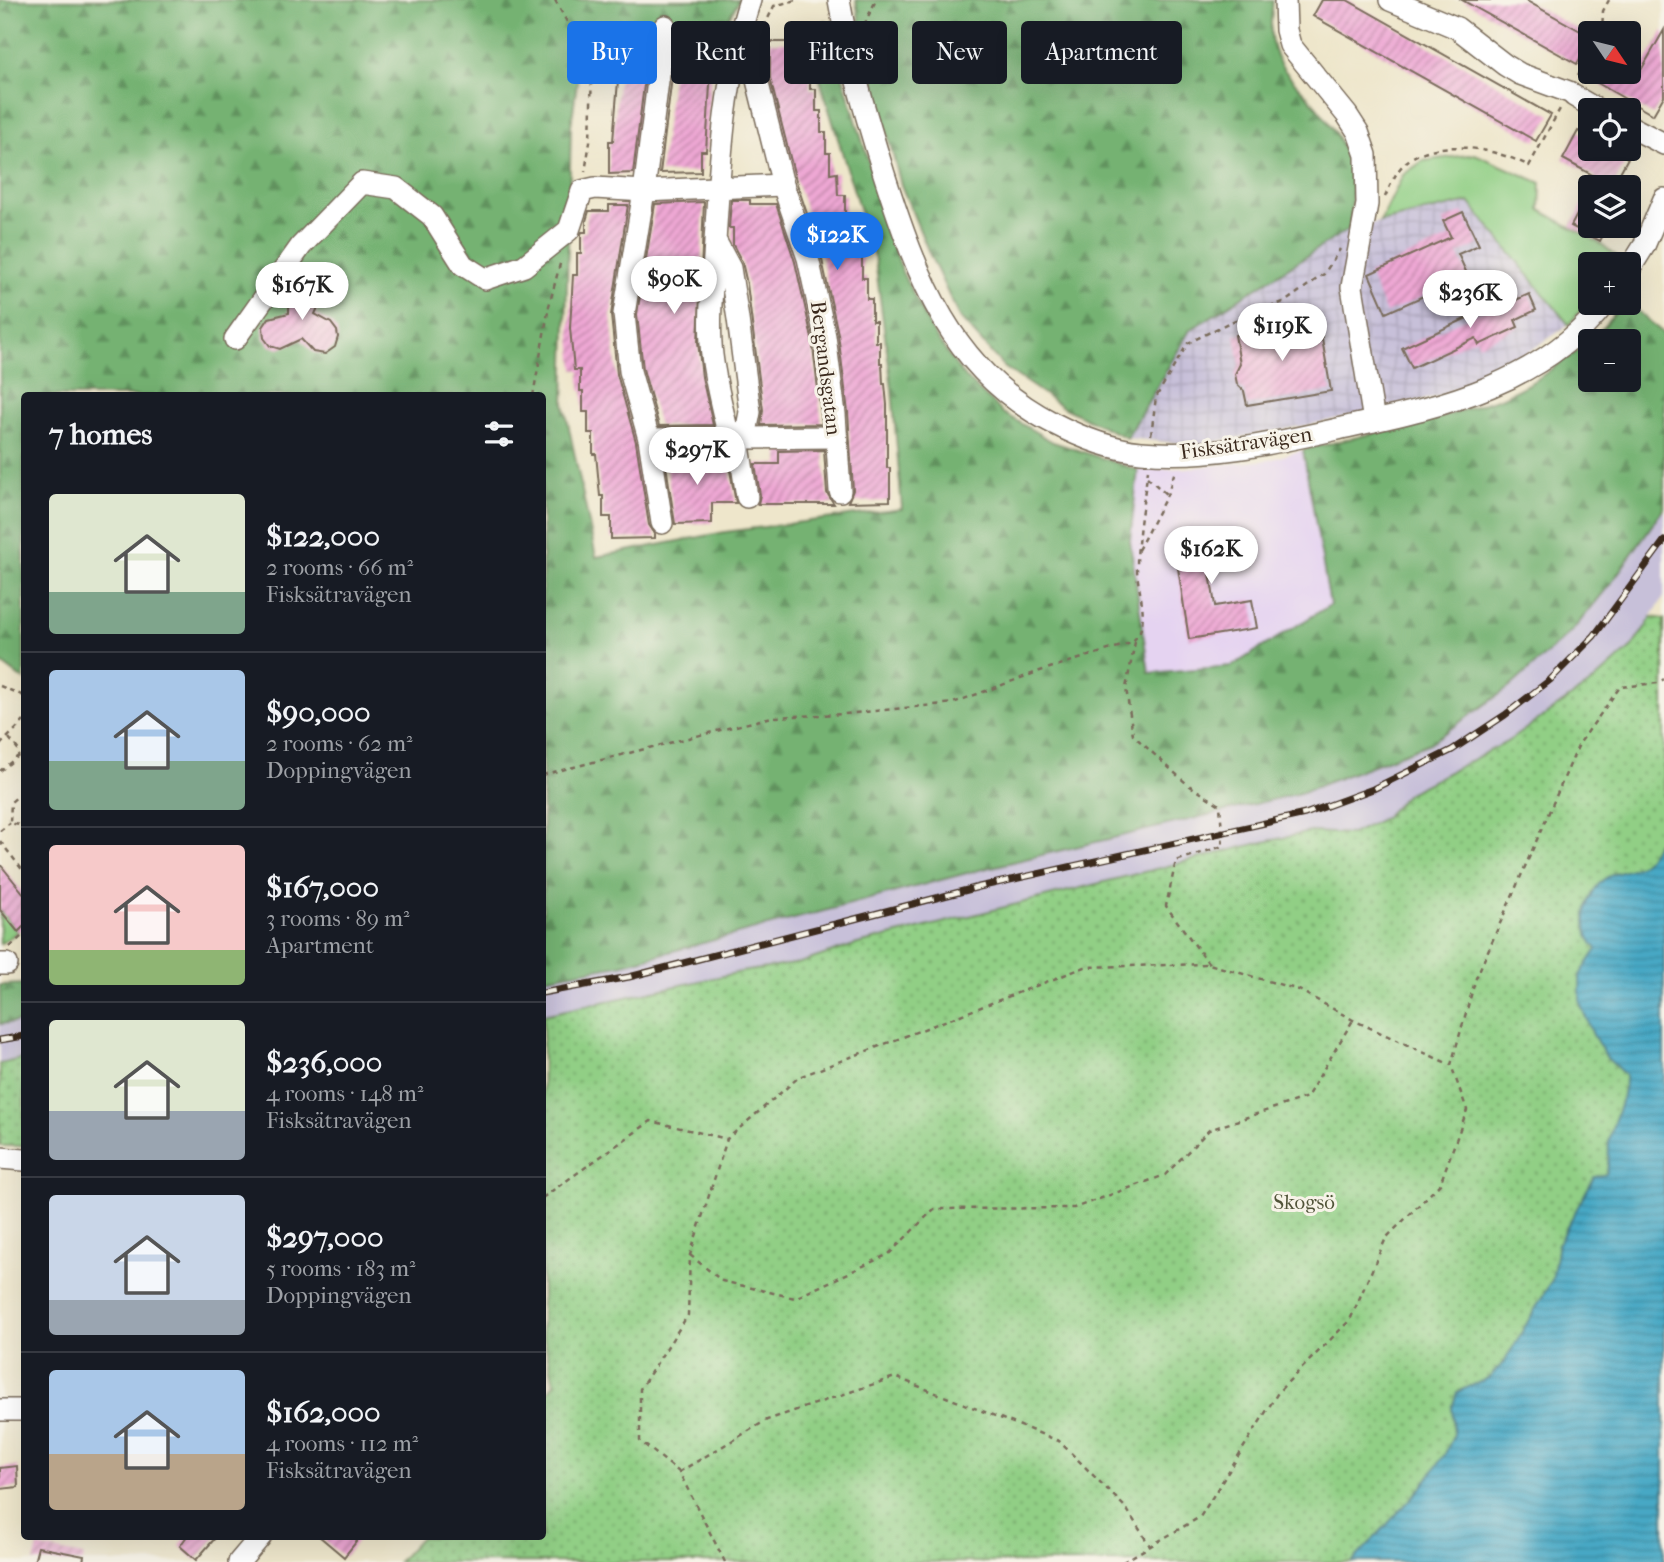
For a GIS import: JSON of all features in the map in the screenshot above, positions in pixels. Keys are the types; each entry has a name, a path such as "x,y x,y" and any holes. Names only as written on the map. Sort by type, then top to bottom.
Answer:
{"street":[{"path":"715,240 730,268 750,412 746,433 738,436 728,433 712,353 715,240 729,75 737,38 750,0"},
{"name":"Fisksätravägen","path":"839,0 847,47 905,240 930,298 962,348 996,386 1037,415 1088,439 1139,452 1182,454 1272,443 1443,405 1497,385 1553,353 1580,332 1595,315"},
{"path":"1285,0 1286,30 1290,45 1347,115 1358,132 1366,155 1367,204 1352,287 1374,421"},
{"path":"1390,0 1457,28 1520,74 1578,98"},
{"path":"662,523 649,439 630,370 624,314 644,191 665,26"},
{"name":"Bergandsgatan","path":"758,84 783,185 808,258 825,336 835,414 840,491"},
{"path":"1641,132 1664,144"},
{"path":"235,339 301,246 362,183 396,188 432,216 463,265 485,279 524,265 569,230 582,191 595,188 644,191 783,185"},
{"path":"1640,252 1664,199"},
{"path":"738,436 747,497"},
{"path":"649,439 835,437"},
{"path":"0,1158 21,1160"},
{"path":"0,1410 21,1410"},
{"path":"239,1562 258,1540"}],"path":[{"path":"555,0 592,68 590,142 582,191"},
{"path":"767,21 774,6 796,0"},
{"path":"866,21 876,0"},
{"path":"1603,21 1603,11 1609,0"},
{"path":"1382,204 1393,180 1405,163 1436,149 1471,148 1496,152 1511,156 1529,166 1578,81"},
{"path":"1151,439 1156,397 1188,343 1228,323 1286,301 1324,274 1339,250 1363,229"},
{"path":"534,392 549,306 569,230"},
{"path":"1137,553 1167,495 1182,454"},
{"path":"1148,467 1137,553 1137,575 1143,605 1142,625 1135,640 1126,688 1133,735 1187,784 1220,805 1223,846 1176,861 1166,906 1209,964"},
{"path":"1147,477 1167,495"},
{"path":"546,774 772,717 953,703 1135,640"},
{"path":"1123,1562 1200,1517 1279,1391 1350,1320 1386,1238 1440,1184 1466,1110 1451,1065 1476,978 1579,744 1620,687 1664,679"},
{"path":"0,686 21,695"},
{"path":"0,745 21,724"},
{"path":"9,738 21,753"},
{"path":"0,771 21,756"},
{"path":"0,831 9,823 11,802 18,796 21,797"},
{"path":"9,823 21,825"},
{"path":"0,841 21,868"},
{"path":"5,959 21,938"},
{"path":"726,1562 679,1472 640,1441 640,1389 688,1315 690,1255 727,1139 799,1077 1085,967 1209,964 1300,990 1353,1020 1451,1065"},
{"path":"690,1255 722,1281 795,1298 889,1254 934,1209 1074,1208 1165,1175 1209,1130 1307,1097 1353,1020"},
{"path":"546,1195 651,1121 727,1139"},
{"path":"679,1472 767,1420 895,1377 1059,1441 1126,1508 1150,1546"}],"shaded area":[{"path":"1469,202 1569,325 1519,358 1440,396 1308,425 1197,445 1127,438 1190,330 1349,229"},
{"path":"1303,450 1330,605 1232,666 1149,674 1130,541 1138,470 1269,460"},
{"path":"1664,508 1664,597 1632,647 1594,681 1547,716 1507,742 1408,793 1384,818 1352,834 1310,832 1255,844 854,945 800,963 741,972 546,1014 546,977 620,965 971,872 1300,793 1430,743 1509,687 1573,630 1612,582"},
{"path":"21,1021 21,1059 0,1064 0,1024"}],"green space":[{"path":"0,0 739,0 729,18 567,21 567,84 577,84 571,126 564,404 596,557 725,532 902,509 892,389 875,260 821,84 845,84 902,272 933,333 963,375 1003,413 1053,442 1138,470 1130,541 1149,673 1232,666 1330,605 1303,450 1442,417 1503,397 1536,380 1578,350 1578,392 1641,392 1641,329 1601,329 1614,315 1641,314 1664,334 1664,508 1612,582 1573,630 1510,687 1430,743 1300,793 971,872 620,965 546,977 546,392 21,392 21,678 0,662"},
{"path":"856,0 1273,0 1272,43 1280,64 1318,108 1345,154 1352,188 1349,229 1190,330 1127,438 1064,408 1004,367 959,317 901,185 874,84 898,84 898,21 860,21"},
{"path":"1475,154 1541,183 1540,210 1578,231 1578,238 1591,238 1612,252 1578,252 1578,314 1569,325 1469,202 1380,222 1403,175 1423,161"},
{"name":"Skogsö","path":"1652,617 1664,619 1664,1562 398,1562 418,1540 546,1540 546,1394 555,1384 546,1347 546,1014 741,972 800,963 854,945 1255,844 1310,832 1352,834 1384,818 1408,793 1507,742 1594,681 1632,647"},
{"path":"0,910 18,932 0,944"},
{"path":"21,984 21,1021 0,1024 0,985"},
{"path":"21,1059 21,1146 0,1146 0,1064"}],"water":[{"path":"1664,831 1664,1562 1352,1562 1421,1488 1445,1454 1454,1434 1452,1408 1457,1392 1489,1378 1505,1361 1552,1280 1558,1243 1594,1177 1606,1174 1609,1140 1625,1084 1625,1075 1607,1058 1593,1035 1580,1003 1580,975 1597,949 1588,933 1586,914 1592,895 1603,880 1643,863"}],"building":[{"path":"1322,0 1347,0 1551,115 1536,141 1313,16"},
{"path":"1462,0 1525,0 1578,30 1577,64"},
{"path":"1664,30 1664,96 1653,115 1641,108 1641,98 1624,98 1599,84 1642,84 1642,68"},
{"path":"770,42 784,42 784,84 810,84 810,89 816,89 816,111 821,111 821,132 826,132 830,174 837,173 838,195 845,195 845,216 852,216 852,237 857,236 857,258 862,258 862,278 867,278 867,299 872,299 872,321 876,321 876,342 880,342 880,363 887,405 890,501 848,502 853,490 848,412 838,334 821,255 796,181 770,78"},
{"path":"618,84 644,84 633,173 609,174 609,141 613,141"},
{"path":"671,84 710,84 706,151 701,151 701,172 660,173"},
{"path":"1578,131 1578,161 1626,161 1619,175 1592,175 1563,159"},
{"path":"731,200 750,200 750,204 776,204 795,262 812,338 822,424 761,425 763,410 747,284 742,262 733,245 733,228 729,228"},
{"path":"704,202 698,342 702,377 713,425 659,426 643,369 637,314 655,204"},
{"path":"609,205 628,205 611,315 617,374 636,442 649,525 655,538 611,539 611,517 603,517 603,496 600,496 596,454 593,454 593,433 588,433 588,412 583,412 580,370 574,370 570,328 573,275 577,275 577,253 581,253 581,234 586,232 589,211 609,211"},
{"path":"1463,212 1479,245 1458,254 1468,276 1386,313 1369,274 1451,237 1443,221"},
{"path":"1578,213 1578,230 1571,226"},
{"path":"302,280 312,281 320,289 322,299 315,314 331,323 337,331 335,347 325,354 313,352 301,339 280,349 270,346 264,338 263,327 269,318 289,313 289,290"},
{"path":"1529,294 1536,310 1515,320 1518,327 1479,345 1476,338 1412,368 1402,348 1506,300 1507,304"},
{"path":"1319,321 1331,391 1247,405 1244,391 1237,384 1235,374 1240,364 1235,335"},
{"path":"824,450 827,493 834,504 758,504 760,495 755,464 779,464 779,451"},
{"path":"664,452 706,452 707,465 729,465 736,503 712,503 712,523 675,524"},
{"path":"1242,531 1246,560 1209,566 1215,606 1252,600 1257,628 1189,639 1174,542"},
{"path":"0,864 21,890 21,929 18,932 0,910"},
{"path":"17,1466 18,1487 0,1489 0,1468"},
{"path":"184,1540 214,1540 196,1560 180,1546"},
{"path":"324,1540 358,1540 344,1557"},
{"path":"38,1547 84,1556 83,1562 34,1562"}],"railway":[{"path":"546,992 629,977 979,887 1305,814 1373,789 1452,750 1505,715 1550,680 1594,636 1664,541"},
{"path":"0,1040 21,1036"}]}
